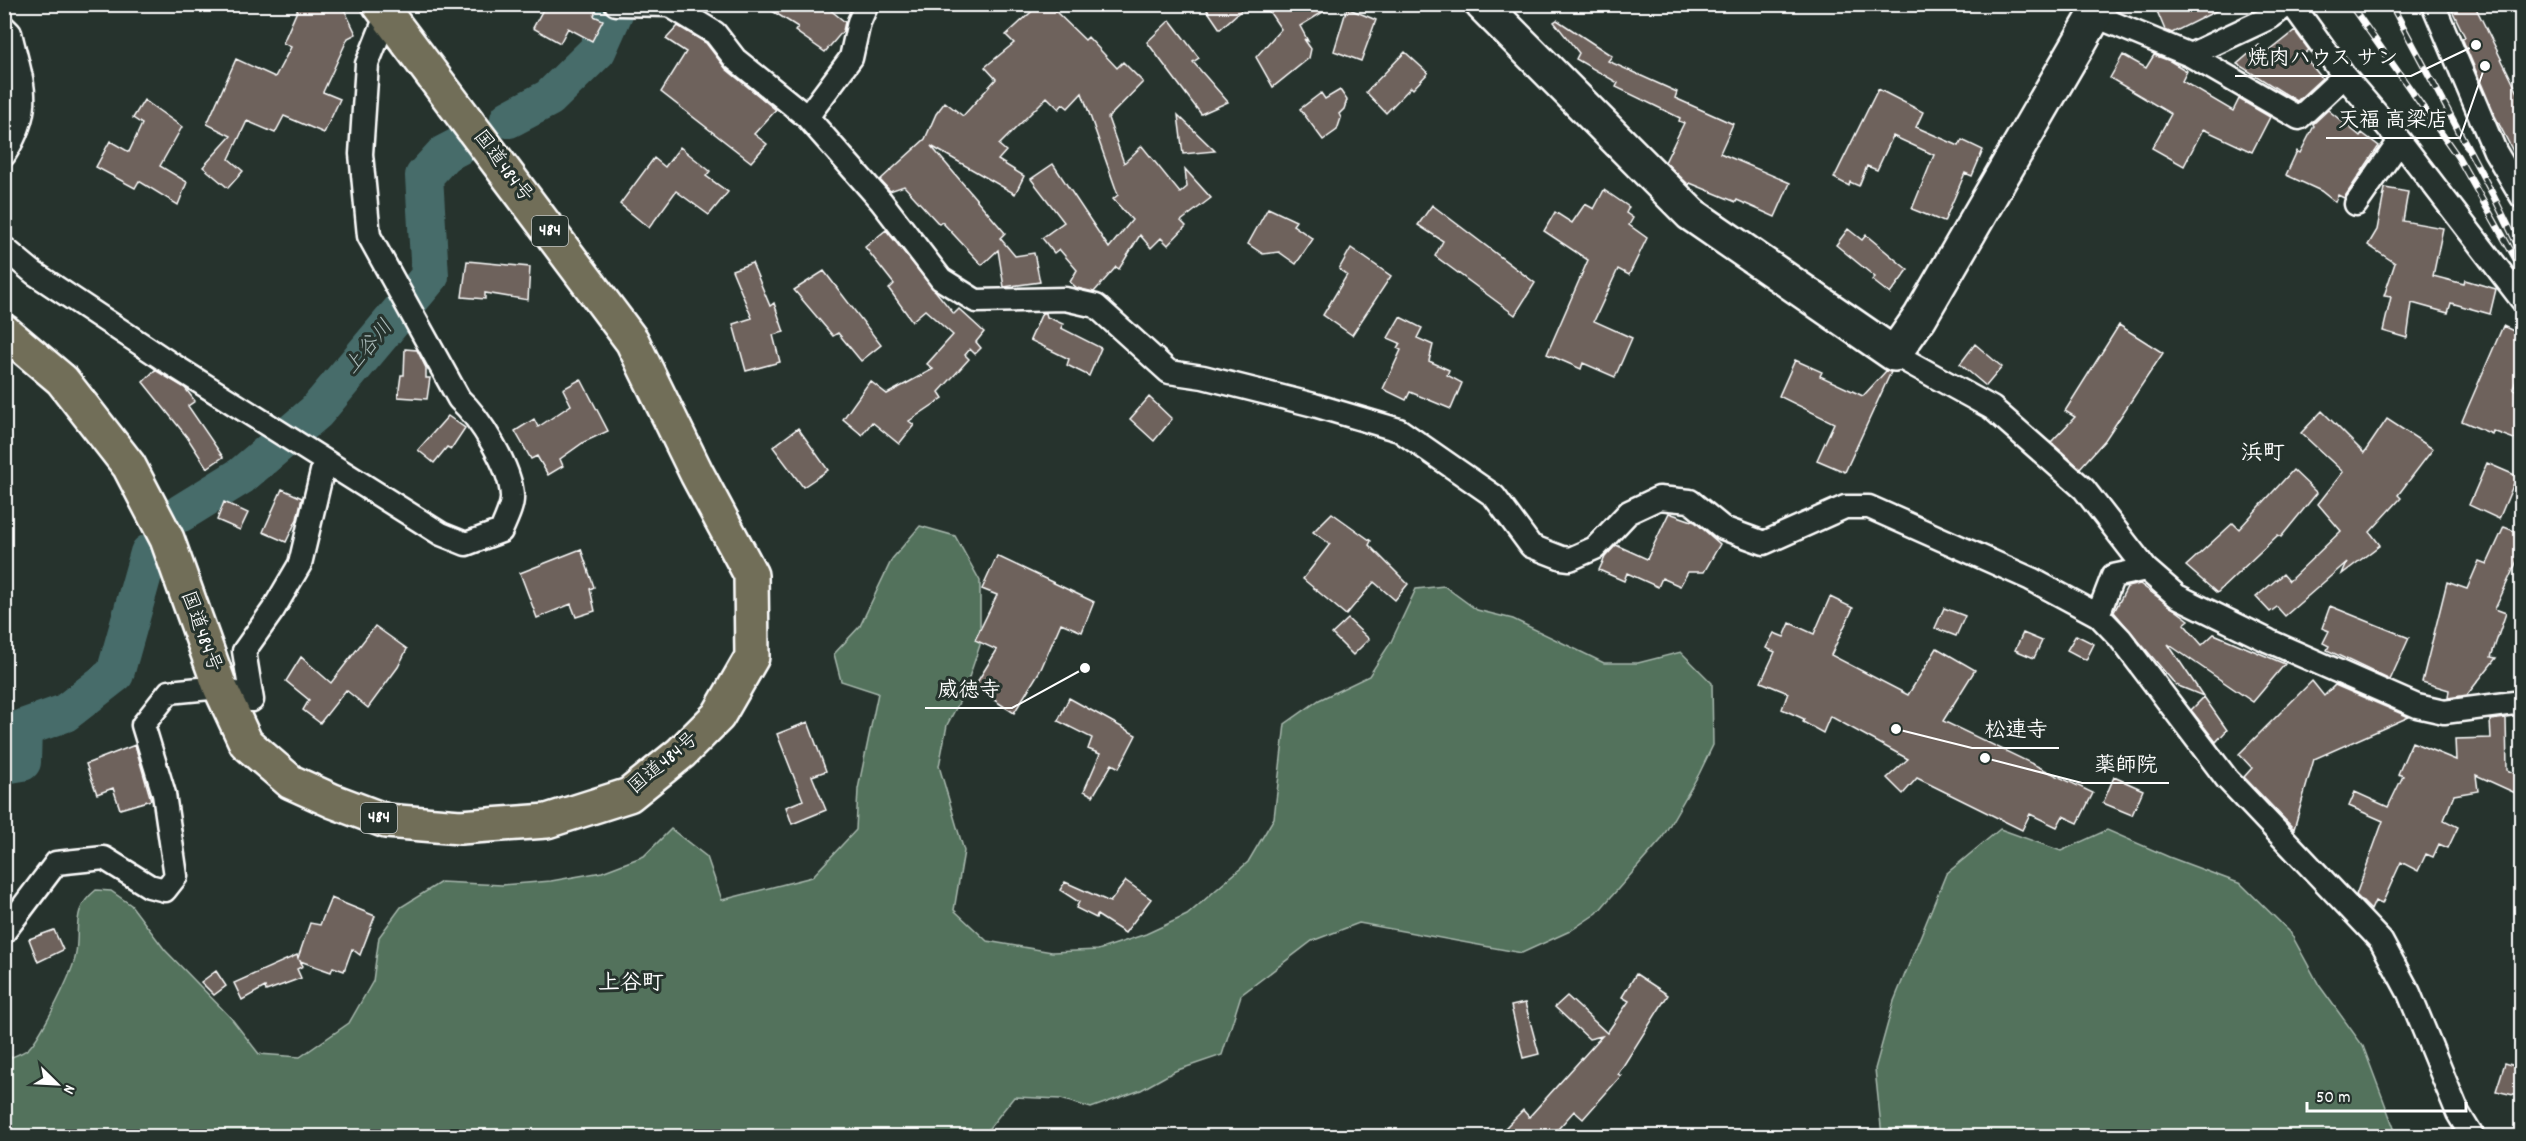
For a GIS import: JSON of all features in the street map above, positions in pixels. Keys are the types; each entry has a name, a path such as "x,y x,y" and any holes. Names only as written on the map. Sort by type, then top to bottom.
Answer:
{"highway":[{"name":"国道484号","path":"4,331 62,380 129,466 167,539 220,687 246,743 291,782 386,821 460,827 547,821 629,795 681,753 718,716 752,657 751,575 697,474 632,341 383,9"}],"street":[{"path":"616,4 669,5 715,33 735,59 807,117 881,201 941,279 976,301 1065,299 1096,306 1169,372 1203,377 1314,405 1399,430 1494,496 1531,546 1570,559 1595,548 1629,512 1659,498 1690,501 1723,528 1764,543 1845,507 1869,507 2031,579 2098,615 2120,638 2227,779 2380,941 2409,993 2458,1113 2472,1137"},
{"path":"807,117 851,58 859,22 867,4"},
{"path":"1482,4 1691,214 1894,354 2001,416 2084,489 2146,569 2177,596 2269,641 2418,706 2444,712 2522,702"},
{"path":"2190,55 2271,17 2288,4"},
{"path":"2292,4 2344,76 2400,141 2522,300"},
{"path":"2433,4 2495,151 2522,197"},
{"path":"1894,354 1920,317 2099,6 2110,22 2190,55 2299,118 2344,76"},
{"path":"4,248 34,273 324,463 441,534 466,544 501,531 513,497 504,464 469,408 459,399 369,236 361,154 367,64 383,9"},
{"path":"4,27 10,33 26,95 18,133 4,155"},
{"path":"2356,204 2400,141"},
{"path":"4,932 56,863 104,858 149,886 165,890 176,876 164,794 143,725 169,692 220,687 252,700 244,651 300,564 324,463"},
{"path":"2098,615 2113,576 2146,569"}],"green space":[{"path":"920,526 955,536 980,581 980,645 963,695 947,725 939,766 964,851 954,910 987,941 1052,952 1098,950 1146,934 1187,915 1248,862 1274,818 1285,724 1319,700 1369,676 1391,642 1416,589 1444,586 1477,610 1513,619 1604,663 1638,663 1681,652 1712,683 1713,745 1661,840 1597,913 1570,931 1522,953 1359,923 1312,941 1241,995 1222,1055 1175,1071 1141,1090 1091,1108 1061,1099 1014,1097 983,1136 5,1136 4,1060 29,1048 49,1017 74,962 80,911 88,897 96,890 111,891 131,905 165,950 231,1018 259,1054 300,1057 349,1023 373,981 379,937 401,907 441,882 502,885 551,881 602,872 644,856 671,829 707,857 722,900 812,877 856,830 858,789 878,693 841,681 834,654 860,626 892,559"},
{"path":"2000,829 2061,851 2107,830 2169,857 2241,884 2290,932 2319,985 2363,1046 2397,1136 1882,1136 1875,1069 1894,1001 1946,874"}],"building":[{"path":"300,4 330,4 345,11 356,34 348,38 323,92 340,99 324,133 284,116 275,133 247,121 229,159 243,171 228,188 203,167 231,136 207,124 236,59 275,77 291,47 283,43"},
{"path":"546,4 598,4 594,16 603,20 592,41 568,28 560,43 533,28"},
{"path":"761,4 823,4 845,22 843,31 825,52 795,31 798,27"},
{"path":"1040,4 1048,4 1085,40 1088,37 1117,68 1123,62 1143,82 1108,118 1124,163 1142,146 1180,193 1187,187 1185,169 1211,198 1181,221 1186,226 1168,245 1161,238 1151,248 1140,235 1119,269 1116,267 1094,292 1077,288 1070,282 1077,270 1059,249 1054,253 1042,238 1064,222 1031,179 1053,164 1109,248 1132,220 1113,199 1118,195 1082,93 1068,108 1063,104 1059,109 1047,97 999,145 1006,151 998,160 1024,176 1015,194 931,146 1005,233 1000,238 1015,256 1034,253 1040,282 1004,287 998,250 982,265 904,186 890,191 880,180 925,139 936,114 945,102 963,116 996,79 985,67 1014,43 1006,35"},
{"path":"1203,4 1248,4 1220,29"},
{"path":"1264,4 1336,4 1300,26 1308,41 1304,39 1311,49 1309,58 1273,87 1256,57 1281,29"},
{"path":"2154,4 2230,4 2172,33 2165,30"},
{"path":"2449,4 2474,4 2522,101 2522,169 2495,116 2462,38 2465,37"},
{"path":"1347,8 1376,20 1361,61 1334,51"},
{"path":"1170,20 1199,58 1193,62 1228,102 1201,114 1147,42"},
{"path":"1557,20 1612,56 1608,61 1677,92 1675,98 1733,124 1720,153 1790,183 1775,217 1737,200 1736,202 1690,183 1689,185 1665,162 1684,123 1679,121 1680,118 1616,87 1618,83 1576,59 1579,53 1554,22"},
{"path":"678,26 706,43 726,69 776,110 754,134 767,144 751,162 661,92 686,52 666,39"},
{"path":"2295,31 2309,50 2303,55 2322,78 2297,101 2237,64 2259,45 2266,54"},
{"path":"1405,52 1428,73 1386,113 1366,92"},
{"path":"2123,55 2146,68 2154,55 2170,61 2187,71 2182,81 2233,111 2239,99 2270,117 2252,152 2203,129 2184,166 2152,148 2171,114 2110,78"},
{"path":"1878,89 1923,112 1916,127 1959,146 1962,140 1983,150 1972,176 1965,173 1944,222 1912,209 1934,155 1893,136 1877,170 1867,166 1859,186 1850,182 1849,186 1834,178"},
{"path":"1340,90 1347,100 1344,109 1339,114 1341,118 1337,130 1323,140 1300,109 1321,93 1325,99"},
{"path":"144,100 182,127 160,166 187,182 178,205 139,181 135,188 96,167 110,141 129,152 142,124 133,118"},
{"path":"2328,110 2360,136 2362,133 2379,146 2344,198 2338,195 2335,202 2321,191 2286,175 2297,151 2300,153 2313,124"},
{"path":"1178,115 1215,151 1183,154"},
{"path":"680,147 710,171 706,176 728,192 709,215 676,191 649,228 620,204 654,158 665,167"},
{"path":"2385,188 2408,192 2403,221 2443,228 2433,276 2464,284 2465,280 2496,289 2490,314 2451,303 2448,313 2412,303 2407,338 2383,331 2391,297 2384,296 2395,263 2368,245 2377,230"},
{"path":"1604,190 1629,207 1626,213 1633,218 1629,225 1647,238 1629,275 1618,269 1594,321 1632,338 1615,377 1583,363 1581,369 1547,354 1588,260 1544,231 1555,212 1572,223 1585,204 1594,209"},
{"path":"1432,205 1535,283 1515,315 1435,256 1443,241 1418,225"},
{"path":"1268,208 1296,221 1293,225 1313,239 1296,264 1279,252 1263,254 1248,244"},
{"path":"1848,229 1862,240 1866,235 1908,270 1890,294 1872,280 1875,277 1836,245"},
{"path":"886,230 954,314 959,309 984,332 976,342 981,348 975,354 970,349 965,355 969,359 939,392 943,398 909,421 914,425 899,444 872,422 862,435 843,419 870,381 887,394 933,369 927,364 953,335 925,310 912,321 889,289 894,284 865,247"},
{"path":"1351,248 1391,276 1352,335 1323,315 1347,275 1339,269"},
{"path":"467,261 530,267 528,300 485,293 485,299 462,297"},
{"path":"752,263 770,306 774,303 784,332 773,335 780,362 746,371 733,324 752,318 732,270"},
{"path":"824,271 881,345 861,361 838,333 833,336 794,290"},
{"path":"1042,313 1046,313 1047,317 1063,324 1061,328 1101,348 1089,376 1067,365 1069,359 1030,340"},
{"path":"1400,317 1422,328 1417,338 1433,345 1429,361 1449,370 1447,375 1462,383 1451,409 1410,392 1406,400 1383,389 1401,350 1397,348 1400,343 1388,338"},
{"path":"2119,325 2163,353 2105,440 2080,468 2051,442 2075,417 2065,411"},
{"path":"2503,326 2522,335 2522,365 2513,389 2522,392 2522,442 2493,431 2492,434 2462,421"},
{"path":"1975,344 2002,367 1986,386 1960,364"},
{"path":"405,349 417,350 426,368 426,378 430,378 427,399 398,397 401,375 404,375"},
{"path":"1795,360 1822,372 1820,376 1863,396 1886,371 1891,372 1845,472 1817,460 1834,423 1779,396"},
{"path":"155,370 185,388 195,401 188,406 223,457 207,468 187,437 143,382"},
{"path":"581,379 608,431 584,442 560,459 563,466 548,475 537,456 531,459 515,431 534,419 538,427 571,405 563,389"},
{"path":"1149,397 1172,419 1154,441 1130,419"},
{"path":"2322,411 2364,453 2387,419 2433,449 2398,495 2401,498 2370,532 2380,545 2342,574 2347,562 2285,616 2277,607 2270,612 2256,597 2283,574 2289,581 2341,531 2318,504 2343,472 2301,433"},
{"path":"448,416 465,428 451,449 447,447 434,463 418,450"},
{"path":"798,428 828,470 803,487 773,447"},
{"path":"2487,463 2517,476 2499,519 2469,505"},
{"path":"2293,470 2317,493 2281,537 2278,535 2217,593 2186,566 2233,523 2239,529"},
{"path":"282,489 302,498 297,519 286,542 263,532"},
{"path":"224,502 248,513 240,530 217,520"},
{"path":"1332,513 1371,541 1369,545 1408,584 1395,600 1374,582 1346,615 1303,579 1330,544 1313,532"},
{"path":"1669,513 1695,522 1720,544 1704,572 1688,572 1680,586 1662,578 1658,587 1627,573 1624,581 1599,570 1605,557 1616,545 1647,559"},
{"path":"2504,527 2522,534 2522,550 2495,609 2506,613 2491,657 2496,658 2467,695 2448,698 2449,690 2422,682 2447,582 2467,589 2479,561 2487,564"},
{"path":"581,549 594,587 590,589 595,611 576,617 571,604 537,618 520,573"},
{"path":"997,556 1094,602 1082,632 1061,623 1041,669 1014,713 974,687 997,650 975,640 997,595 982,589"},
{"path":"2140,584 2189,620 2184,624 2202,645 2214,634 2285,664 2253,702 2168,644 2203,696 2176,685 2114,612 2127,587"},
{"path":"1830,597 1853,608 1831,655 1908,695 1937,648 1975,670 1943,721 2093,793 2078,823 2063,816 2057,827 2030,814 2022,830 1917,778 1903,794 1887,778 1908,759 1830,716 1823,733 1803,722 1804,719 1782,709 1788,693 1761,682 1775,652 1766,648 1774,633 1784,637 1790,623 1814,634"},
{"path":"2330,606 2409,638 2390,680 2327,650 2329,646 2323,643 2329,631 2322,628"},
{"path":"1944,608 1965,616 1956,636 1935,628"},
{"path":"1348,619 1369,639 1353,655 1332,634"},
{"path":"375,626 407,649 398,667 368,708 346,690 320,723 303,710 309,700 286,681 301,657 331,683"},
{"path":"2023,633 2042,641 2034,658 2015,650"},
{"path":"2076,635 2094,644 2086,660 2067,650"},
{"path":"2312,681 2324,696 2335,685 2409,717 2314,759 2294,829 2244,777 2252,768 2239,754"},
{"path":"2204,697 2227,730 2216,742 2191,710"},
{"path":"1069,698 1136,735 1119,768 1112,764 1093,796 1084,791 1100,754 1088,749 1092,738 1058,721"},
{"path":"2506,718 2507,770 2522,777 2522,796 2476,775 2478,791 2454,795 2444,820 2458,827 2448,848 2439,844 2433,857 2426,854 2418,871 2401,862 2382,904 2375,901 2371,910 2356,895 2383,821 2349,806 2355,792 2388,807 2403,776 2398,774 2412,742 2456,760 2455,739 2491,738 2490,720"},
{"path":"808,722 826,771 812,776 826,810 792,824 786,807 803,800 777,734"},
{"path":"135,745 151,800 120,809 113,788 97,794 86,764"},
{"path":"2114,777 2143,790 2132,815 2103,803"},
{"path":"1126,881 1151,899 1125,933 1097,915 1096,918 1076,908 1079,902 1060,890 1065,882 1110,902"},
{"path":"331,898 375,916 360,955 352,949 344,971 333,967 331,972 300,961 303,966 297,969 301,978 266,991 265,987 242,1000 234,983 297,955 298,958 310,923 320,925"},
{"path":"54,930 63,950 38,962 29,939"},
{"path":"216,971 226,986 214,995 201,982"},
{"path":"1636,974 1668,995 1618,1074 1621,1076 1583,1119 1574,1111 1551,1137 1496,1137 1523,1110 1529,1117 1602,1036 1589,1039 1555,1007 1567,996 1607,1033 1629,1001 1622,997"},
{"path":"1525,1003 1539,1054 1523,1058 1511,1006"},
{"path":"2505,1063 2522,1068 2522,1097 2496,1091"}],"waterway":[{"name":"上谷川","path":"509,119 549,98 597,51 618,4"},
{"name":"上谷川","path":"181,513 241,476 316,412 430,276 424,176 444,154 469,141"},
{"name":"上谷川","path":"4,765 22,762 23,728 65,713 115,674 149,553"}],"railway":[{"path":"2350,4 2458,157 2522,270"},
{"path":"2391,4 2522,254"}],"place":[{"name":"焼肉ハウス サン","path":"2476,45"},
{"name":"天福 高梁店","path":"2485,66"},
{"name":"威徳寺","path":"1085,668"},
{"name":"松連寺","path":"1896,729"},
{"name":"薬師院","path":"1985,758"}],"district":[{"name":"浜町","path":"2263,454"},
{"name":"上谷町","path":"631,984"}]}
